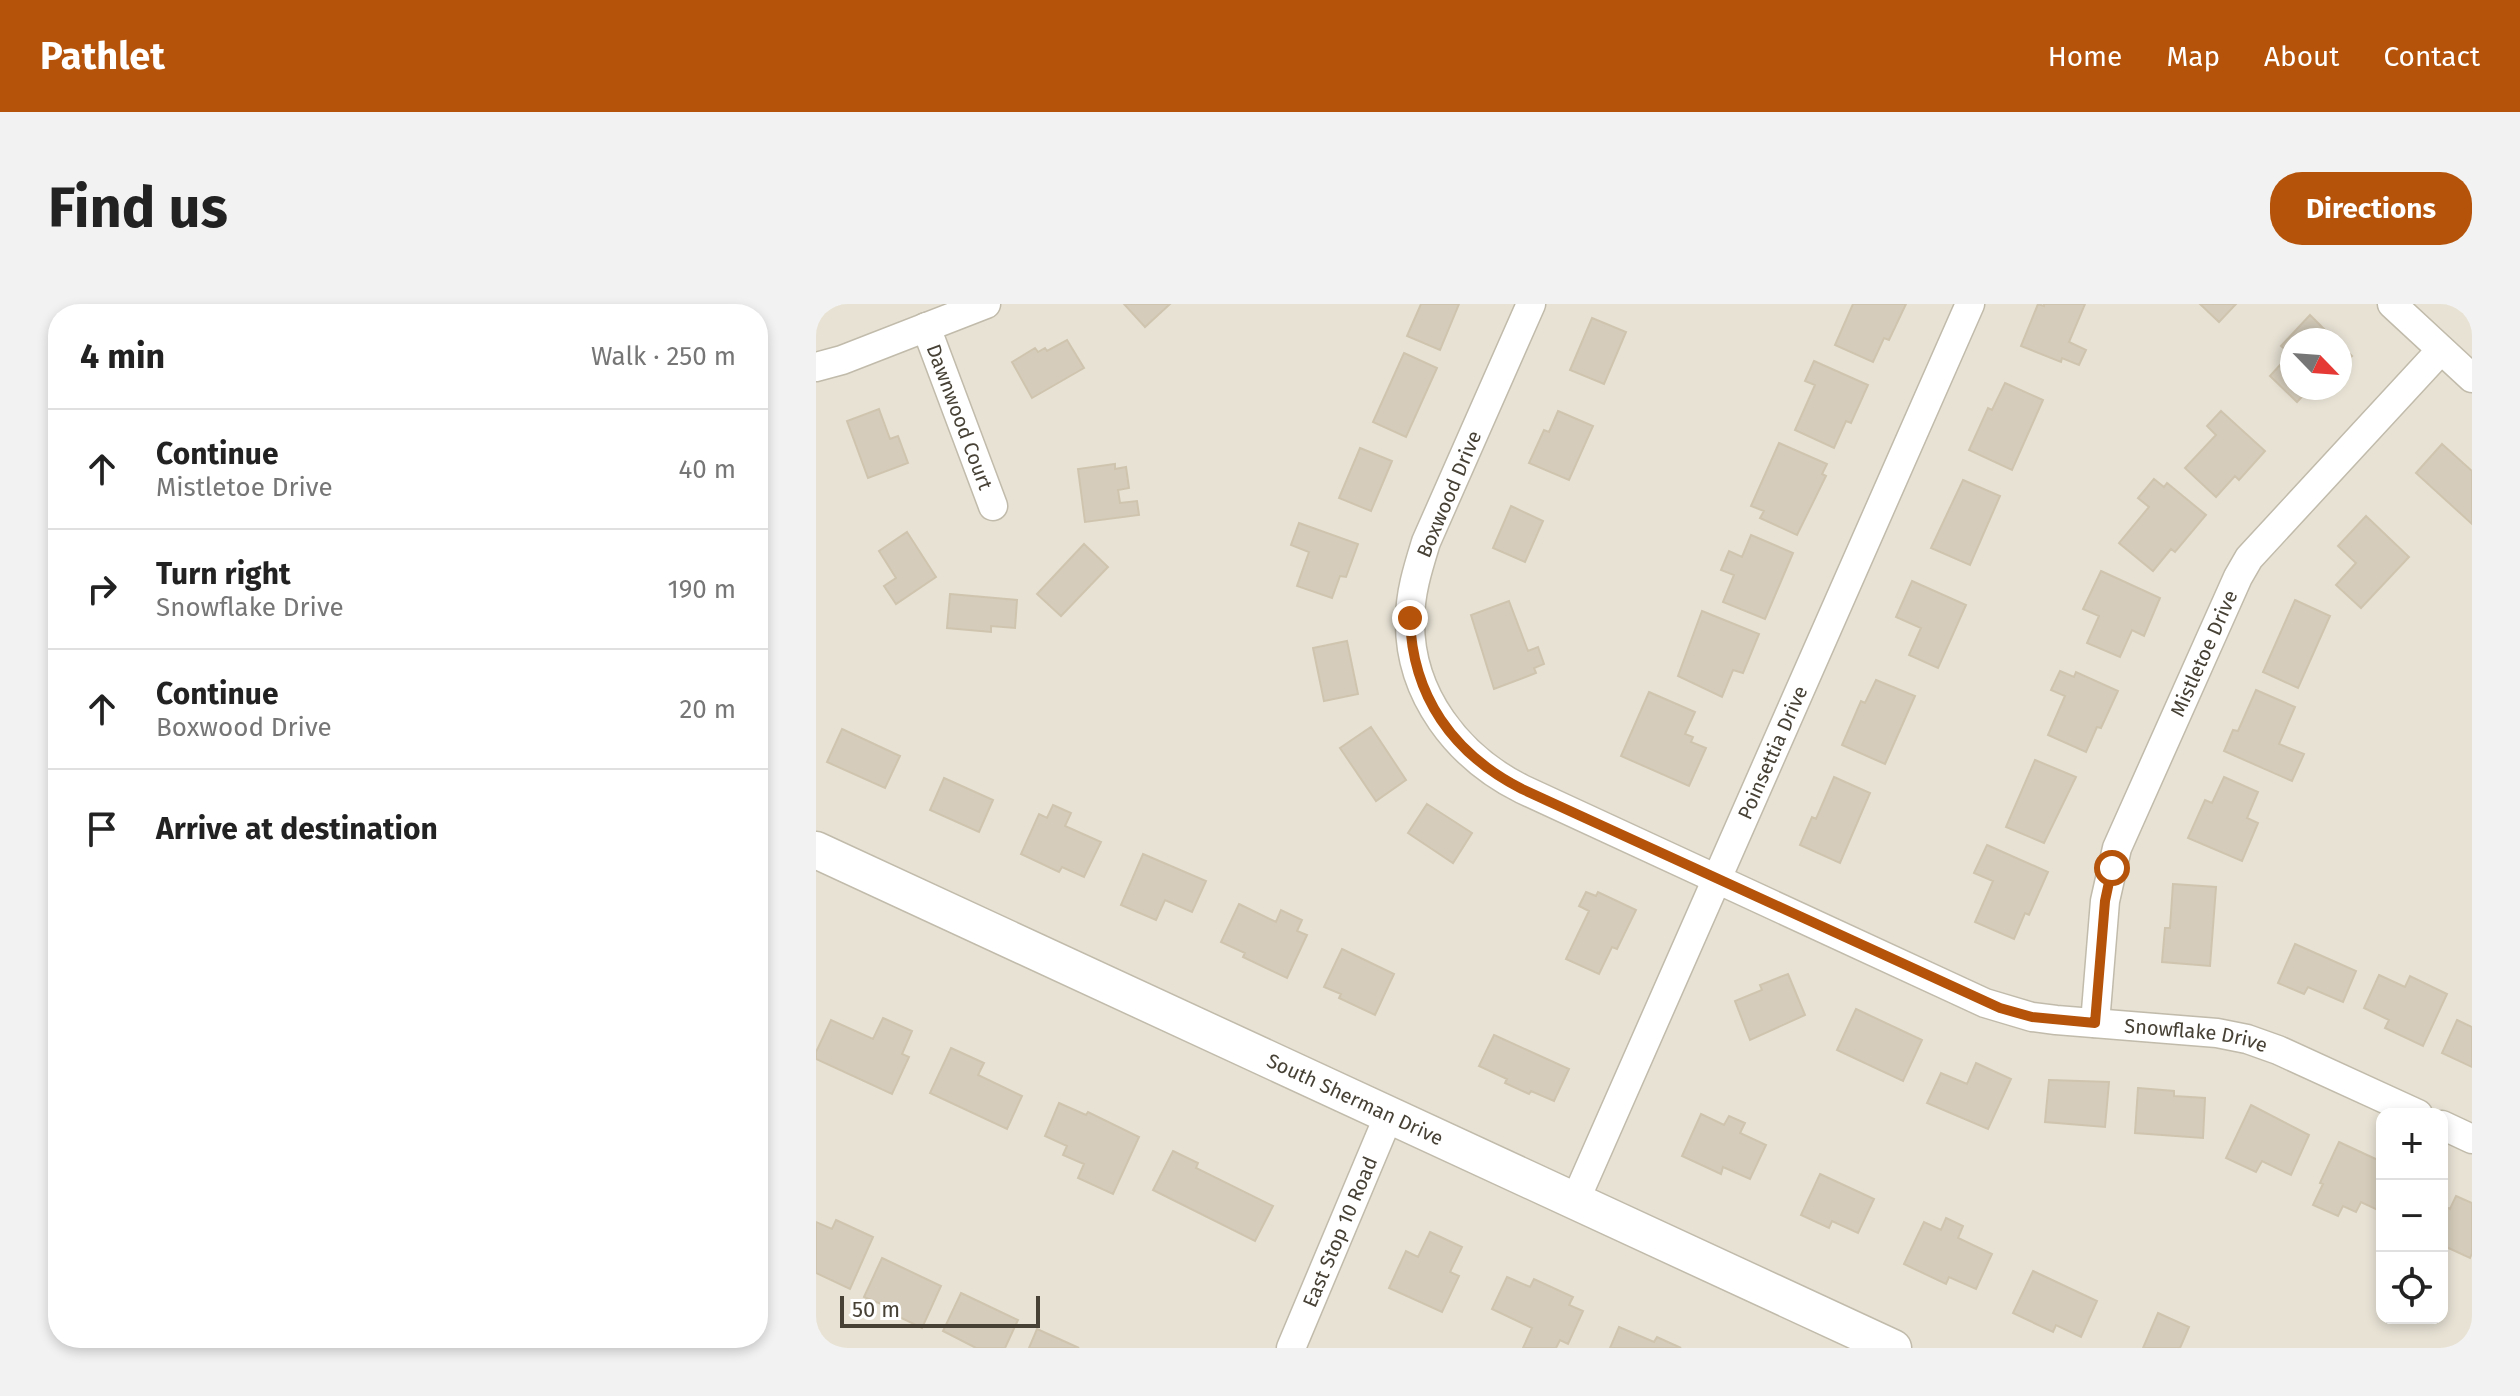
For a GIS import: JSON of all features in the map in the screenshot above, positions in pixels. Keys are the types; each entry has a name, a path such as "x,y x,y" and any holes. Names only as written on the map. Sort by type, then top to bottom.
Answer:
{"street":[{"path":"816,367 986,304"},
{"name":"Boxwood Drive","path":"1424,693 1413,656 1410,630 1415,579 1426,542 1531,304"},
{"name":"Poinsettia Drive","path":"1575,1201 1970,304"},
{"path":"2392,304 2472,378"},
{"name":"Dawnwood Court","path":"926,327 993,506"},
{"name":"Mistletoe Drive","path":"2095,1023 2105,901 2117,848 2238,577 2249,558 2441,350"},
{"name":"Snowflake Drive","path":"1424,693 1453,736 1501,778 1985,1003 2032,1017 2217,1033 2247,1039 2405,1108"},
{"name":"South Sherman Drive","path":"816,850 1893,1348"},
{"name":"East Stop 10 Road","path":"1291,1348 1389,1115"},
{"path":"2448,1128 2472,1139"}],"shaded area":[{"path":"816,304 2472,304 2472,1348 816,1348"}],"building":[{"path":"1124,304 1170,304 1145,327"},
{"path":"1421,304 1459,304 1440,350 1407,336"},
{"path":"1853,304 1906,304 1889,340 1884,338 1873,362 1835,345"},
{"path":"2038,304 2085,304 2069,342 2086,350 2079,365 2062,358 2061,362 2021,346"},
{"path":"2200,304 2236,304 2219,322"},
{"path":"2310,315 2323,328 2298,328"},
{"path":"1592,318 1626,332 1604,384 1570,370"},
{"path":"1067,340 1084,368 1032,398 1012,362 1035,348 1038,352 1045,348 1047,351"},
{"path":"1404,353 1437,368 1406,437 1373,422"},
{"path":"1814,361 1868,385 1851,423 1846,421 1834,448 1795,430 1815,385 1805,381"},
{"path":"2280,365 2280,386 2270,376"},
{"path":"2005,383 2043,400 2012,470 1969,450 1988,408 1992,410"},
{"path":"879,409 890,439 898,436 908,463 868,478 847,421"},
{"path":"1558,411 1593,426 1569,480 1529,463 1544,430 1549,432"},
{"path":"2221,411 2265,451 2239,480 2235,476 2216,497 2185,468 2216,435 2207,426"},
{"path":"1779,443 1827,464 1822,474 1826,476 1797,535 1760,518 1764,511 1751,506"},
{"path":"2442,444 2472,471 2472,524 2416,473"},
{"path":"1360,448 1392,461 1371,511 1339,498"},
{"path":"1115,464 1115,469 1126,467 1129,488 1118,490 1120,503 1137,501 1139,515 1085,522 1078,469"},
{"path":"2154,479 2164,487 2167,483 2206,515 2175,552 2171,549 2153,571 2119,543 2149,507 2138,498"},
{"path":"1963,480 2000,496 1970,565 1931,548"},
{"path":"1511,506 1543,521 1525,562 1493,548"},
{"path":"2366,516 2409,557 2361,608 2336,585 2356,563 2338,546"},
{"path":"1299,523 1358,544 1346,577 1340,576 1332,598 1297,586 1309,552 1291,545"},
{"path":"907,532 936,577 896,604 884,586 896,578 879,551"},
{"path":"1751,535 1793,553 1765,619 1723,602 1734,575 1721,570 1729,551 1742,557"},
{"path":"1084,544 1108,567 1061,616 1037,594"},
{"path":"2101,571 2160,598 2144,636 2132,630 2120,657 2087,643 2099,616 2083,609"},
{"path":"1912,581 1966,605 1938,668 1909,655 1921,628 1896,617"},
{"path":"950,594 1017,600 1015,628 991,626 991,632 947,628"},
{"path":"2295,600 2330,616 2298,688 2263,672"},
{"path":"1509,601 1528,651 1538,647 1544,664 1534,668 1536,673 1494,689 1471,615"},
{"path":"1702,611 1759,634 1743,673 1733,670 1722,697 1678,676"},
{"path":"1347,641 1358,694 1324,701 1313,648"},
{"path":"2060,671 2074,677 2076,672 2118,691 2086,752 2048,735 2065,696 2051,690"},
{"path":"1876,680 1915,696 1885,764 1842,745 1861,701 1865,703"},
{"path":"2256,690 2295,707 2279,744 2304,754 2292,781 2224,751 2233,730 2238,731"},
{"path":"1649,692 1695,712 1685,734 1693,737 1691,742 1706,748 1689,786 1621,756"},
{"path":"1371,727 1406,780 1376,801 1340,748"},
{"path":"842,729 900,756 885,788 827,762"},
{"path":"2035,760 2076,777 2044,843 2006,827"},
{"path":"1834,777 1870,793 1840,863 1800,845 1812,817 1816,819"},
{"path":"2224,777 2258,792 2247,818 2258,823 2242,861 2188,838 2205,800 2212,803"},
{"path":"944,778 993,800 979,832 930,810"},
{"path":"1427,804 1472,833 1453,863 1408,833"},
{"path":"1053,805 1071,813 1065,826 1101,842 1084,877 1062,867 1059,872 1021,854 1039,814 1047,818"},
{"path":"1987,845 2048,872 2029,915 2025,913 2014,939 1975,922 1993,881 1974,873"},
{"path":"1143,854 1206,881 1192,912 1165,900 1156,920 1121,905"},
{"path":"2173,884 2216,887 2210,966 2162,962 2165,928 2170,928"},
{"path":"1586,892 1596,896 1598,892 1636,910 1617,949 1612,947 1599,974 1566,959 1589,911 1579,906"},
{"path":"1239,904 1276,922 1281,910 1302,920 1297,931 1307,935 1287,978 1243,957 1245,953 1221,942"},
{"path":"2295,944 2356,971 2343,1002 2308,987 2304,994 2278,983"},
{"path":"1342,949 1394,974 1375,1015 1339,998 1341,994 1324,987"},
{"path":"1788,974 1805,1015 1750,1040 1735,1001 1762,990 1760,985"},
{"path":"2379,975 2405,987 2410,976 2447,994 2423,1046 2385,1028 2389,1020 2364,1008"},
{"path":"1856,1009 1922,1040 1903,1081 1837,1050"},
{"path":"883,1018 912,1031 902,1054 909,1057 892,1094 816,1059 816,1052 831,1020 873,1039"},
{"path":"2457,1020 2472,1027 2472,1067 2442,1053"},
{"path":"1494,1035 1569,1069 1554,1101 1505,1083 1507,1079 1479,1066"},
{"path":"951,1048 984,1063 978,1075 1022,1096 1007,1129 930,1093"},
{"path":"1976,1063 2011,1079 1988,1129 1927,1103 1941,1073 1967,1084"},
{"path":"2049,1080 2109,1082 2105,1127 2045,1122"},
{"path":"2138,1088 2174,1091 2174,1096 2205,1098 2203,1138 2135,1133"},
{"path":"1059,1103 1086,1115 1088,1112 1139,1137 1113,1194 1078,1178 1084,1164 1063,1155 1067,1146 1045,1136"},
{"path":"2251,1105 2309,1135 2291,1175 2262,1161 2256,1172 2226,1158"},
{"path":"1701,1114 1724,1125 1729,1116 1745,1123 1740,1133 1766,1145 1750,1179 1723,1167 1721,1174 1682,1156"},
{"path":"2339,1142 2376,1159 2376,1209 2361,1202 2356,1212 2343,1206 2338,1216 2313,1205 2323,1184 2320,1183"},
{"path":"1173,1151 1198,1163 1196,1168 1273,1206 1255,1241 1153,1190"},
{"path":"1820,1174 1874,1199 1858,1233 1832,1221 1829,1228 1801,1215"},
{"path":"2456,1196 2472,1203 2470,1258 2448,1248 2450,1209"},
{"path":"1946,1218 1963,1226 1958,1238 1992,1254 1976,1289 1949,1277 1946,1284 1904,1264 1924,1222 1941,1230"},
{"path":"836,1220 873,1237 850,1289 816,1273 816,1222 832,1229"},
{"path":"1430,1232 1462,1247 1450,1272 1459,1276 1442,1312 1389,1288 1406,1251 1418,1257"},
{"path":"882,1258 941,1286 922,1328 889,1312 891,1308 864,1297"},
{"path":"2033,1271 2097,1301 2081,1337 2056,1325 2053,1332 2013,1313"},
{"path":"1507,1277 1530,1287 1534,1279 1573,1297 1569,1305 1583,1311 1568,1344 1560,1340 1556,1348 1523,1348 1532,1328 1492,1309"},
{"path":"961,1293 1018,1320 1005,1348 976,1348 943,1331"},
{"path":"2158,1313 2189,1327 2180,1348 2143,1348"},
{"path":"1619,1327 1654,1342 1657,1337 1681,1348 1610,1348"},
{"path":"1037,1329 1079,1348 1029,1348"}],"route":[{"path":"1410,618 1413,656 1430,704 1453,736 1501,778 1985,1003 2032,1017 2095,1023 2105,901 2112,868"}]}
